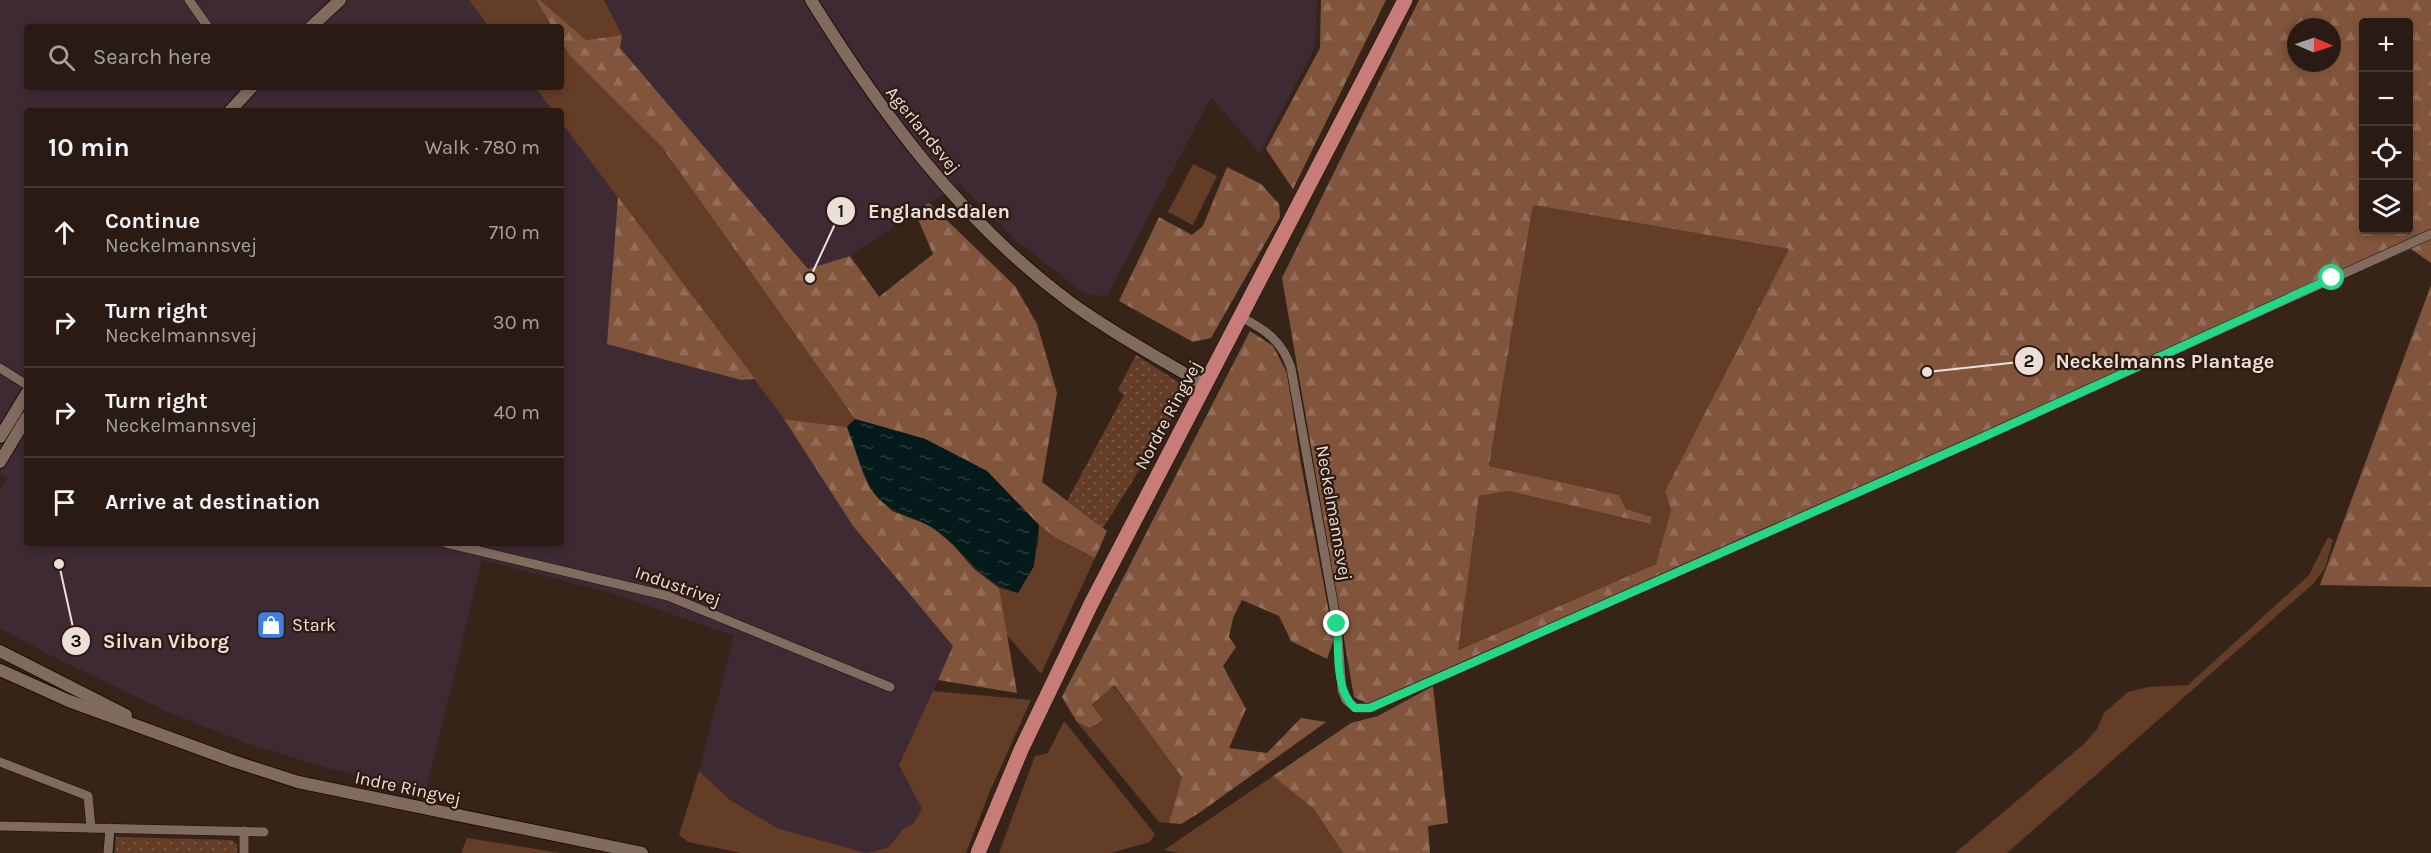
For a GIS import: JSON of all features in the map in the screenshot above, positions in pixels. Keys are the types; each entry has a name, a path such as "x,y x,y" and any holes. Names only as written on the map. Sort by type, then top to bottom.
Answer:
{"main road":[{"name":"Nordre Ringvej","path":"978,853 1021,750 1091,604 1405,0"},
{"path":"990,853 1021,750"}],"street":[{"path":"189,0 206,24"},
{"path":"314,24 340,0"},
{"name":"Agerlandsvej","path":"812,1 871,93 911,147 948,190 1007,251 1071,303 1206,386"},
{"path":"233,108 248,90"},
{"name":"Neckelmannsvej","path":"1241,317 1265,329 1277,339 1286,352 1292,368 1337,624 1342,690 1346,700 1355,708 1370,708 1981,438 2431,234"},
{"path":"0,368 24,383"},
{"path":"0,437 24,398"},
{"path":"0,462 24,422"},
{"name":"Industrivej","path":"459,546 668,596 890,687"},
{"name":"Indre Ringvej","path":"0,651 172,738"},
{"name":"Indre Ringvej","path":"0,670 69,701 233,761 329,789 642,853"},
{"path":"0,762 88,796 92,828"},
{"path":"0,826 264,832"},
{"path":"108,853 110,828"},
{"path":"244,831 244,853"}],"shaded area":[{"path":"0,0 469,0 488,24 24,24 24,90 537,90 551,108 24,108 24,546 564,546 564,126 784,419 853,526 954,646 899,765 922,809 913,824 903,829 888,848 866,853 777,828 730,800 699,771 734,636 611,593 482,560 426,791 327,768 249,744 170,713 0,628 0,489 7,479 0,474"},
{"path":"469,0 536,0 550,24 487,24"},
{"path":"540,0 604,0 622,35 586,40"},
{"path":"604,0 1317,0 1315,47 1260,153 1211,97 1107,296 1086,295 1012,237 959,183 850,256 808,269 619,48 622,35"},
{"path":"564,46 570,56 662,147 855,419 847,427 784,419 564,126 564,108 551,108 537,90 564,90"},
{"path":"1193,164 1217,176 1193,225 1168,212"},
{"path":"1533,205 1789,249 1665,491 1671,510 1656,564 1457,650 1479,496 1509,491 1649,524 1652,517 1626,509 1619,495 1489,466"},
{"path":"1136,355 1178,382 1184,390 1180,405 1103,528 1067,501 1124,395 1118,390"},
{"path":"1039,525 1056,538 1095,558 1041,674 1005,633 999,588 1018,593 1038,544"},
{"path":"2328,537 2333,540 2325,568 2314,583 2007,853 1955,853 2085,743 2097,729 2104,713 2128,692 2148,687 2188,685 2309,575"},
{"path":"1113,685 1183,777 1169,823 1159,822 1077,722 1090,728 1103,720 1092,706"},
{"path":"933,691 1031,700 990,791 966,853 866,853 888,848 903,829 913,824 922,809 899,765"},
{"path":"1064,721 1155,834 1150,842 1111,853 999,853 1035,756 1048,753"},
{"path":"699,771 730,800 777,828 866,853 741,853 688,842 679,835"},
{"path":"1273,776 1314,808 1343,853 1180,853 1164,850"},
{"path":"116,837 232,840 237,845 237,853 115,853"},
{"path":"467,838 561,853 461,853"}],"green space":[{"path":"536,0 540,0 586,40 622,35 620,48 808,269 850,256 879,297 933,254 915,212 929,203 1015,286 1037,324 1057,393 1042,482 1107,531 1095,558 1056,538 1039,525 987,471 925,439 855,419 662,147 570,56 564,46 564,24 550,24"},
{"path":"1321,0 1386,0 1293,189 1266,149 1320,48"},
{"path":"1419,0 2431,0 2431,263 2411,249 1368,704 1354,697 1282,278","holes":["1533,205 1789,249 1665,491 1671,510 1656,564 1458,650 1479,496 1509,491 1650,524 1652,517 1626,509 1619,495 1489,466"]},
{"path":"1227,167 1261,184 1279,204 1280,217 1211,338 1193,342 1119,301 1159,217 1192,235 1203,226"},
{"path":"618,197 755,379 741,380 607,344"},
{"path":"2431,285 2431,587 2320,585"},
{"path":"1250,331 1273,346 1287,373 1301,464 1334,639 1327,659 1291,641 1279,616 1242,600 1233,618 1229,637 1236,647 1223,666 1246,709 1229,748 1267,753 1301,718 1326,722 1199,813 1181,824 1169,823 1182,777 1114,685 1092,705 1103,720 1090,728 1077,722 1062,697"},
{"path":"784,419 847,427 870,488 892,511 931,526 953,545 974,569 999,588 1017,693 938,680 953,646 853,526"},
{"path":"1433,686 1448,823 1428,826 1430,853 1343,853 1314,809 1273,776 1351,723 1378,716"}],"water":[{"path":"855,419 925,439 987,471 1039,525 1034,566 1018,593 1003,587 980,572 943,535 922,522 890,508 876,496 863,473 847,427"}],"place":[{"name":"Englandsdalen","path":"810,278"},
{"name":"Neckelmanns Plantage","path":"1927,372"},
{"name":"Silvan Viborg","path":"59,564"},
{"name":"Stark","path":"271,625"}],"route":[{"path":"1337,624 1342,690 1346,700 1355,708 1370,708 1981,438 2332,278"}]}
